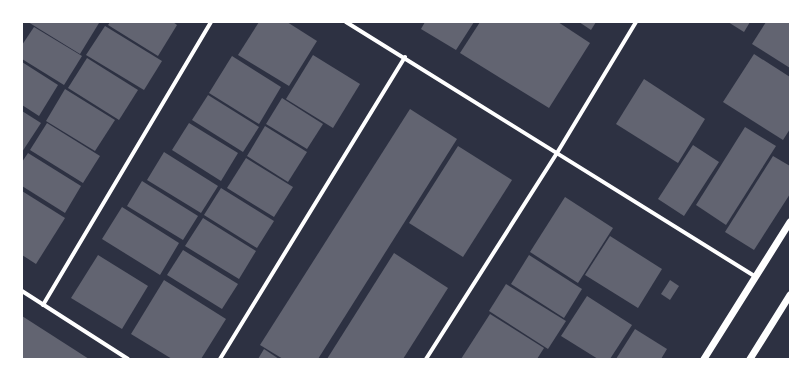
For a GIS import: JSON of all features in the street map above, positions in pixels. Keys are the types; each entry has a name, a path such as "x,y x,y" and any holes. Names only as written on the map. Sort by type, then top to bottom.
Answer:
{"street":[{"path":"43,305 211,22"},
{"path":"346,22 405,57 756,277"},
{"path":"426,359 557,153 636,22"},
{"path":"220,359 405,57"},
{"path":"704,359 790,222"},
{"path":"22,291 128,359"},
{"path":"750,359 790,295"}],"building":[{"path":"28,22 97,22 99,23 80,54"},
{"path":"110,22 173,22 177,25 158,56 108,25"},
{"path":"259,22 287,22 317,41 289,86 238,55"},
{"path":"425,22 474,22 456,50 421,29"},
{"path":"480,22 558,22 590,43 549,108 460,53"},
{"path":"579,22 596,22 591,30"},
{"path":"728,22 750,22 744,32"},
{"path":"766,22 790,22 790,68 752,44"},
{"path":"105,26 162,61 144,90 86,55"},
{"path":"34,27 82,56 64,85 22,59 22,45"},
{"path":"754,54 790,77 790,129 783,140 723,102"},
{"path":"313,55 360,84 333,128 286,99"},
{"path":"232,56 281,87 259,124 209,93"},
{"path":"87,58 138,90 119,120 68,88"},
{"path":"22,62 58,85 39,116 22,105"},
{"path":"644,79 705,119 678,163 616,124"},
{"path":"65,89 115,120 95,151 46,121"},
{"path":"208,95 259,127 243,152 192,120"},
{"path":"282,98 323,124 307,149 266,124"},
{"path":"410,109 457,139 318,359 283,359 260,345"},
{"path":"22,111 41,123 22,152"},
{"path":"47,123 100,156 83,183 30,150"},
{"path":"189,123 238,153 221,181 172,150"},
{"path":"265,126 307,152 288,182 247,156"},
{"path":"745,127 776,146 726,225 696,205"},
{"path":"693,145 719,162 684,216 658,199"},
{"path":"458,146 512,180 463,257 409,223"},
{"path":"164,152 218,186 201,213 147,180"},
{"path":"28,153 81,186 65,213 22,186 22,162"},
{"path":"773,156 790,166 790,194 754,250 725,232"},
{"path":"246,158 293,187 274,217 227,188"},
{"path":"142,181 198,216 183,240 127,206"},
{"path":"221,188 274,221 257,248 204,215"},
{"path":"22,191 65,218 36,264 22,255"},
{"path":"565,197 613,228 578,283 530,252"},
{"path":"122,207 179,243 160,275 102,239"},
{"path":"203,218 256,251 239,279 185,246"},
{"path":"610,236 662,269 638,308 585,275"},
{"path":"183,250 238,284 222,309 167,275"},
{"path":"394,253 448,288 403,359 327,359"},
{"path":"98,255 148,286 122,329 71,298"},
{"path":"529,255 582,289 564,318 511,284"},
{"path":"164,280 226,319 201,359 172,359 131,334"},
{"path":"670,280 679,286 670,300 661,294"},
{"path":"506,284 566,321 548,349 489,311"},
{"path":"587,296 632,325 610,359 598,359 561,336"},
{"path":"490,314 544,348 537,359 461,359"},
{"path":"22,316 89,359 22,359"},
{"path":"635,329 667,349 661,359 616,359"},
{"path":"264,349 279,359 258,359"}]}
